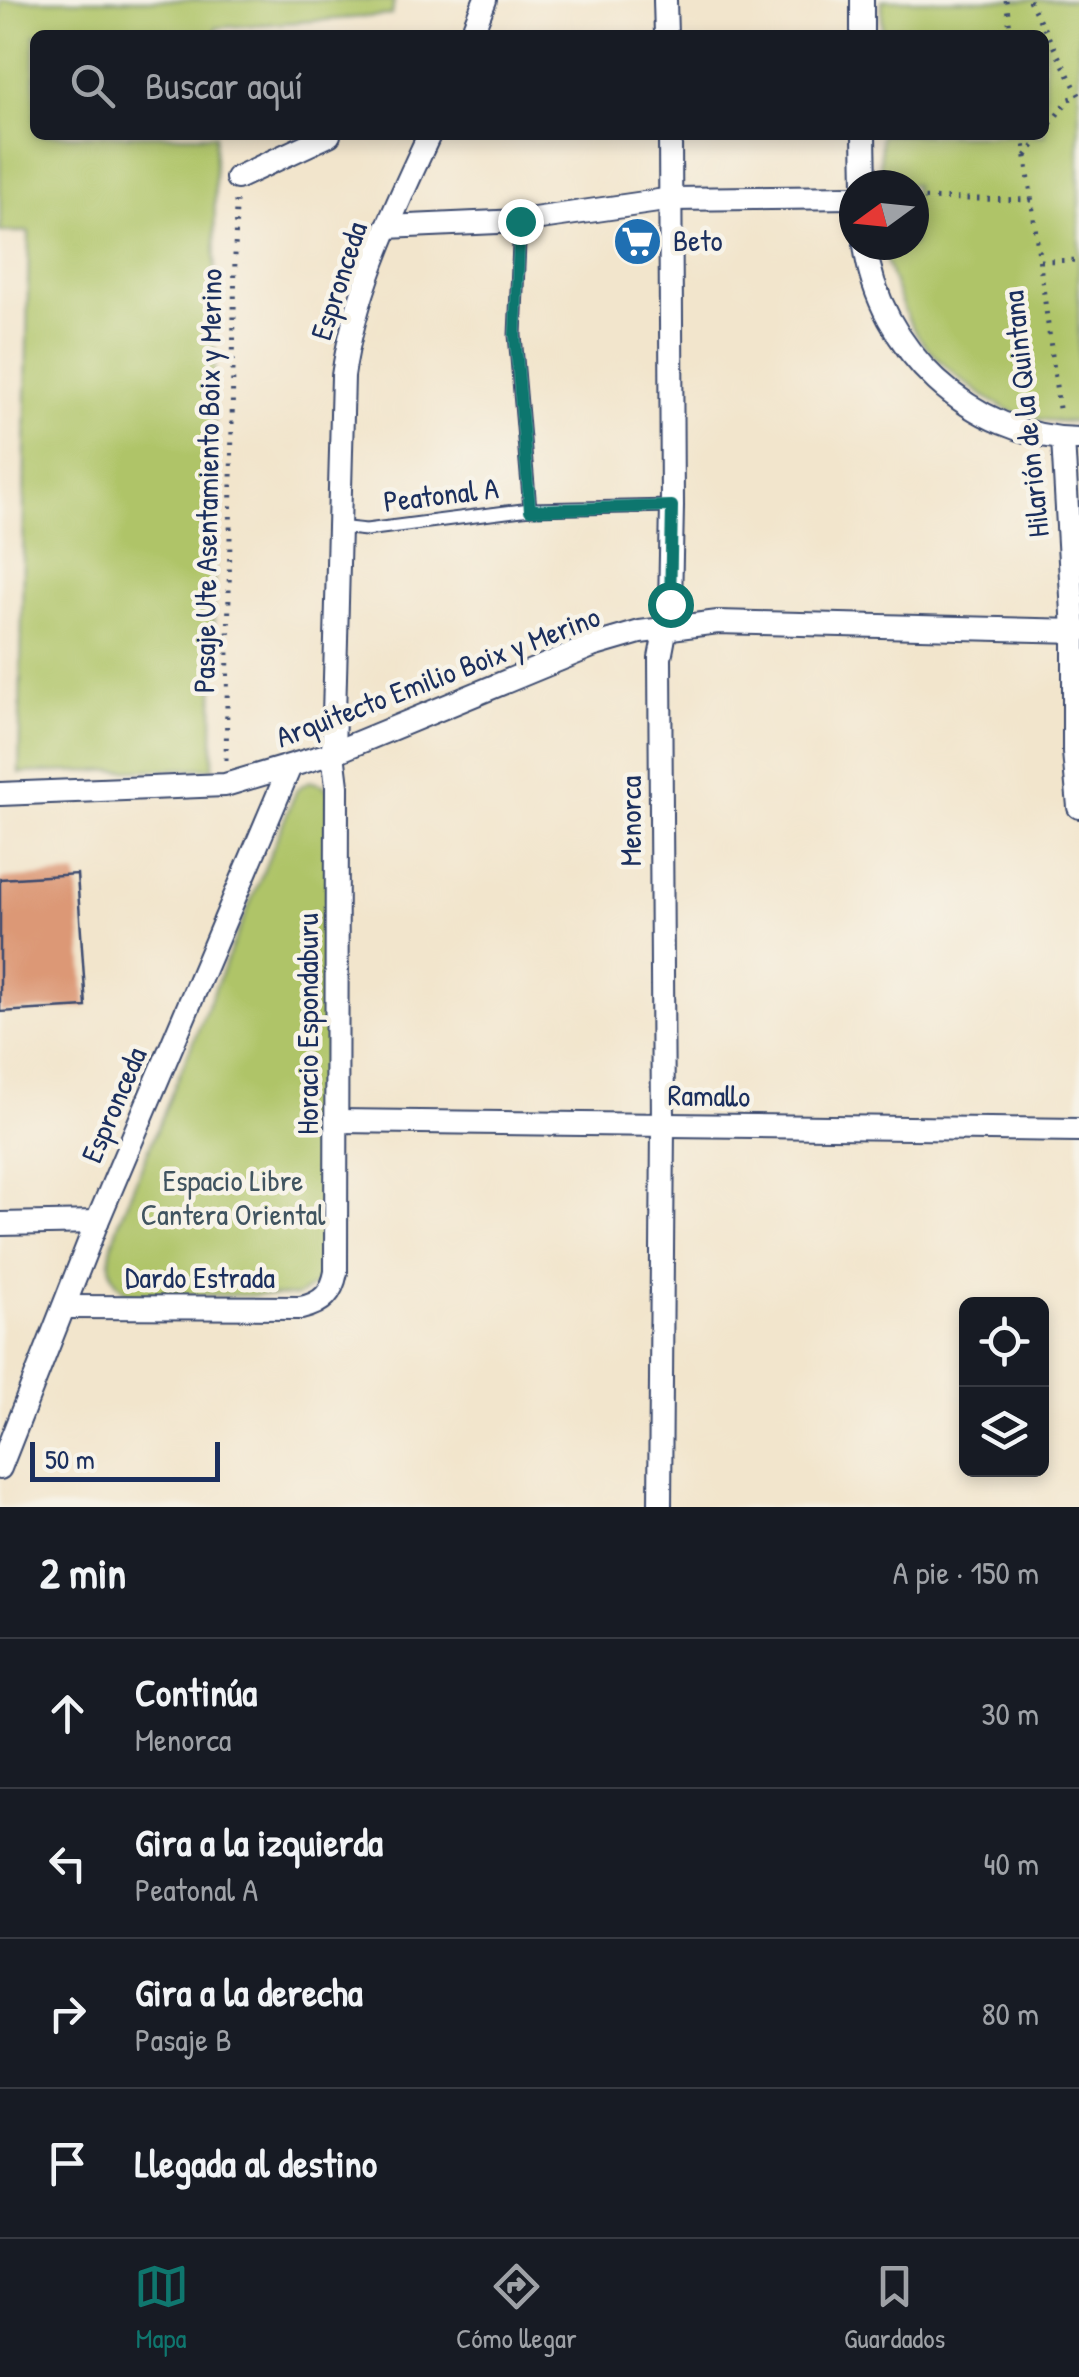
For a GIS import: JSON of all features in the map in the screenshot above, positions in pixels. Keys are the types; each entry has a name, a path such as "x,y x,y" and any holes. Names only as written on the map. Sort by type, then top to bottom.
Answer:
{"street":[{"path":"474,30 485,0"},
{"path":"665,0 666,30"},
{"path":"862,0 862,30"},
{"path":"236,178 319,140"},
{"name":"Espronceda","path":"334,753 337,527 343,376 349,331 386,227 426,140"},
{"name":"Menorca","path":"660,1507 660,658 670,604 672,506 670,140"},
{"path":"864,140 865,170"},
{"path":"386,227 520,221 672,199 839,197"},
{"path":"869,260 887,319 917,363 958,400 1024,431 1071,439"},
{"name":"Hilarión de la Quintana","path":"1071,439 1076,631 1074,752 1079,807"},
{"name":"Arquitecto Emilio Boix y Merino","path":"0,794 225,786 334,753 547,662 620,637 665,628 718,622 1076,631"},
{"name":"Horacio Espondaburu","path":"328,1293 336,1272 338,1121 338,786 334,753"},
{"name":"Espronceda","path":"0,1468 97,1222 288,769"},
{"name":"Ramallo","path":"338,1121 1079,1130"},
{"path":"0,1224 97,1222"},
{"name":"Dardo Estrada","path":"65,1307 302,1308 318,1304 328,1293"}],"lane":[{"path":"520,221 515,335 530,510"},
{"name":"Peatonal A","path":"337,527 366,530 530,510 672,506"}],"path":[{"path":"1006,0 1010,30"},
{"path":"1029,0 1045,30"},
{"path":"1049,38 1079,95 1069,98 1049,125"},
{"name":"Hilarión de la Quintana","path":"1024,140 1040,261 1071,439"},
{"path":"1026,156 1038,140"},
{"name":"Pasaje Ute Asentamiento Boix y Merino","path":"225,786 236,178"},
{"path":"929,198 1032,200"},
{"path":"1040,261 1079,260"}],"green space":[{"path":"0,0 394,0 392,15 216,30 30,30 30,140 215,140 213,768 19,773 29,232 0,232"},
{"path":"882,0 1079,0 1079,422 1038,419 1010,411 946,366 911,325 886,260 929,260 929,170 880,170 881,140 1049,140 1049,30 882,30"},
{"name":"Espacio Libre Cantera Oriental","path":"309,781 324,785 329,792 327,1267 320,1282 297,1296 129,1294 111,1269 111,1250 120,1219 297,789"}],"building":[{"path":"77,874 86,1007 0,1012 0,879"}],"place":[{"name":"Beto","path":"638,241"}],"route":[{"path":"520,221 515,335 530,510 672,506 670,604"}]}
